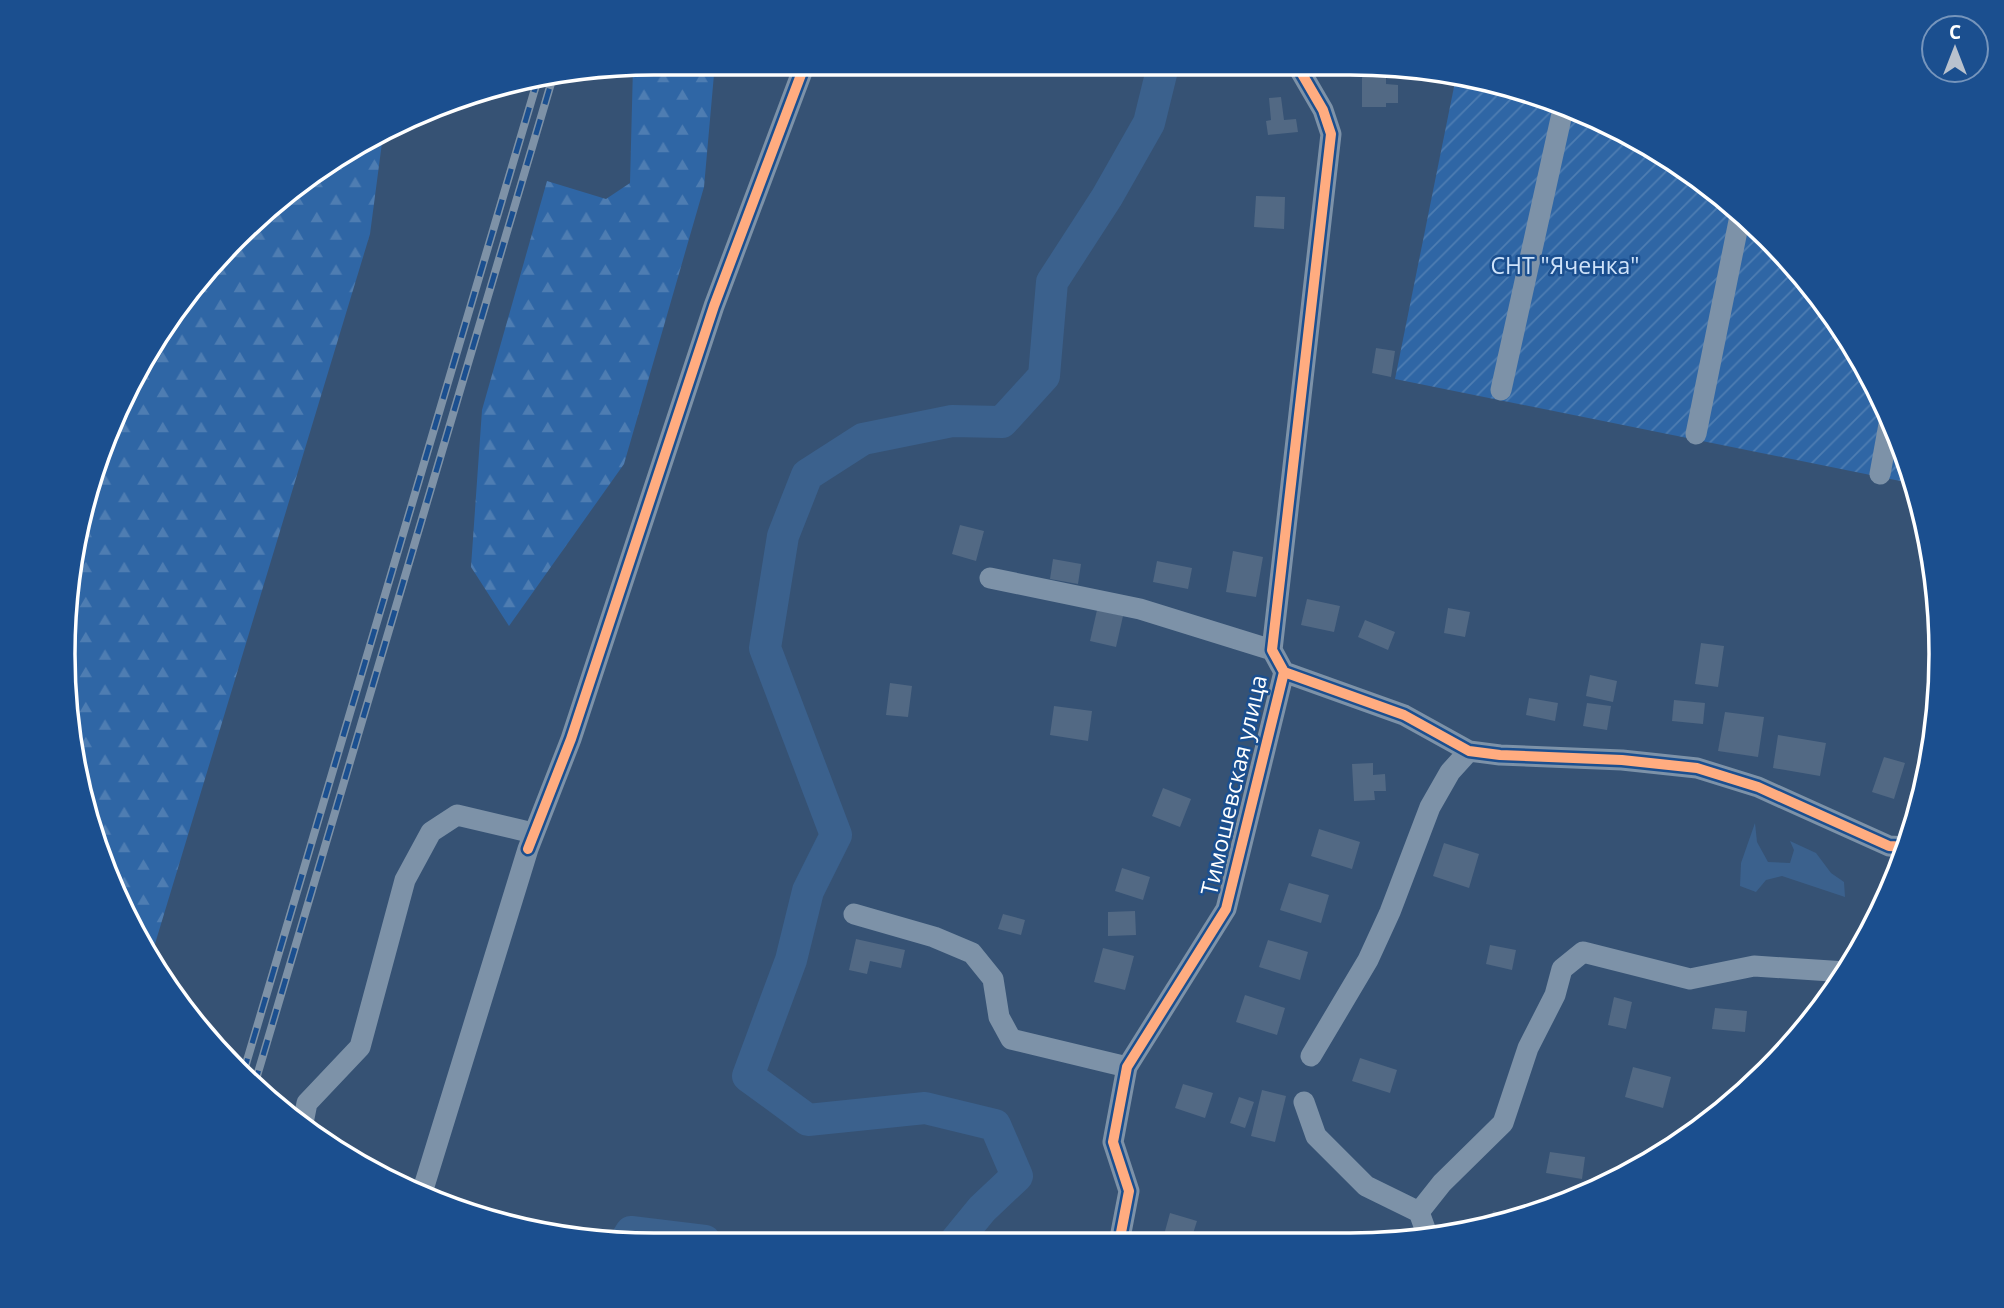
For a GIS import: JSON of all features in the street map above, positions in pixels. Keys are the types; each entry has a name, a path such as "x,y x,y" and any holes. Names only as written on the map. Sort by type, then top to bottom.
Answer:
{"street":[{"path":"424,1185 531,841 570,739 714,306 801,75"},
{"name":"Тимошевская улица","path":"1121,1233 1129,1191 1113,1142 1127,1067 1226,909 1284,672 1272,650 1331,134 1323,110 1303,75"},
{"path":"1501,390 1562,115"},
{"path":"1696,434 1738,225"},
{"path":"1880,474 1887,437"},
{"path":"990,578 1140,609 1272,650"},
{"path":"1284,672 1404,715 1469,751 1500,755 1622,760 1697,768 1758,787 1889,846 1896,846"},
{"path":"1311,1056 1368,960 1390,912 1430,807 1450,772 1469,751"},
{"path":"305,1115 307,1103 360,1047 405,880 431,832 457,815 531,841"},
{"path":"854,914 934,937 972,953 993,979 999,1017 1010,1039 1127,1067"},
{"path":"1419,1212 1441,1183 1503,1123 1528,1048 1555,995 1562,969 1583,952 1690,979 1754,966 1834,971"},
{"path":"1304,1102 1316,1136 1366,1186 1419,1212 1425,1228"}],"green space":[{"path":"714,75 704,187 624,464 509,626 471,567 482,410 547,181 606,199 630,183 633,76"},
{"name":"СНТ \"Яченка\"","path":"1454,85 1463,86 1536,106 1606,135 1672,173 1732,219 1785,272 1831,332 1869,398 1902,481 1395,379"},
{"path":"382,144 370,234 154,945 135,910 106,840 86,767 80,730 76,692 76,616 86,541 95,504 119,433 135,398 173,332 195,302 219,272 272,219 332,173"}],"shaded area":[{"path":"1755,823 1757,842 1768,862 1790,863 1794,850 1790,841 1816,853 1831,873 1844,882 1845,897 1782,876 1766,880 1756,892 1740,886 1741,863"}],"building":[{"path":"1362,75 1386,76 1386,84 1398,85 1398,103 1386,103 1386,107 1362,107"},
{"path":"1281,97 1284,120 1296,119 1298,132 1268,135 1266,121 1271,120 1269,98"},
{"path":"1256,196 1285,197 1284,229 1254,227"},
{"path":"1376,348 1395,351 1391,377 1372,373"},
{"path":"960,525 984,531 976,561 952,554"},
{"path":"1233,551 1263,557 1256,597 1226,592"},
{"path":"1053,559 1081,564 1078,584 1050,579"},
{"path":"1157,561 1192,568 1188,589 1153,582"},
{"path":"1307,599 1340,606 1334,632 1301,625"},
{"path":"1448,608 1470,612 1465,637 1444,633"},
{"path":"1097,610 1123,616 1116,647 1090,641"},
{"path":"1365,620 1395,632 1388,650 1358,637"},
{"path":"1701,643 1724,646 1718,687 1695,684"},
{"path":"1590,675 1617,681 1613,702 1586,696"},
{"path":"890,683 912,686 908,717 886,715"},
{"path":"1529,698 1558,703 1555,721 1526,715"},
{"path":"1674,700 1705,703 1703,724 1672,721"},
{"path":"1587,703 1611,706 1607,730 1583,726"},
{"path":"1054,706 1092,711 1088,741 1050,735"},
{"path":"1725,712 1764,717 1758,757 1718,751"},
{"path":"1778,735 1826,743 1820,776 1773,768"},
{"path":"1884,757 1905,763 1894,799 1872,792"},
{"path":"1373,763 1373,775 1385,774 1386,791 1374,791 1375,800 1354,801 1352,764"},
{"path":"1163,788 1191,799 1180,827 1152,816"},
{"path":"1319,829 1360,842 1352,869 1311,856"},
{"path":"1444,843 1479,854 1469,888 1433,876"},
{"path":"1122,868 1150,877 1143,900 1115,891"},
{"path":"1289,883 1329,895 1321,923 1280,910"},
{"path":"1135,911 1136,935 1108,936 1108,912"},
{"path":"1003,914 1025,920 1021,935 998,929"},
{"path":"856,939 905,950 901,968 870,961 867,974 849,970"},
{"path":"1268,940 1308,952 1300,980 1259,967"},
{"path":"1490,945 1516,950 1512,970 1486,964"},
{"path":"1103,948 1134,956 1125,990 1094,982"},
{"path":"1245,995 1285,1008 1277,1035 1236,1022"},
{"path":"1614,997 1632,1002 1626,1029 1608,1025"},
{"path":"1715,1008 1747,1011 1745,1032 1712,1029"},
{"path":"1360,1058 1397,1070 1390,1093 1352,1081"},
{"path":"1633,1067 1671,1077 1663,1108 1625,1097"},
{"path":"1183,1084 1213,1093 1205,1118 1175,1108"},
{"path":"1262,1090 1286,1096 1275,1142 1251,1136"},
{"path":"1239,1097 1254,1102 1245,1128 1230,1123"},
{"path":"1550,1152 1585,1157 1582,1179 1546,1173"},
{"path":"1170,1213 1197,1221 1193,1233 1164,1233"}],"waterway":[{"path":"962,1233 982,1209 1017,1176 995,1125 925,1108 808,1120 748,1076 791,960 808,891 836,835 765,648 783,536 807,475 863,439 952,421 1002,422 1044,376 1052,282 1107,197 1149,123 1161,75"},
{"path":"631,1232 635,1233"}],"railway":[{"path":"257,1075 551,84"},
{"path":"246,1064 535,87"}],"cycle path":[{"path":"528,849 571,739 714,306 801,75"},
{"path":"1121,1233 1129,1191 1113,1142 1127,1067 1226,909 1284,672 1272,650 1331,134 1323,110 1303,75"},
{"path":"1284,672 1404,715 1469,751 1500,755 1622,760 1697,768 1758,787 1889,846 1896,846"}]}
